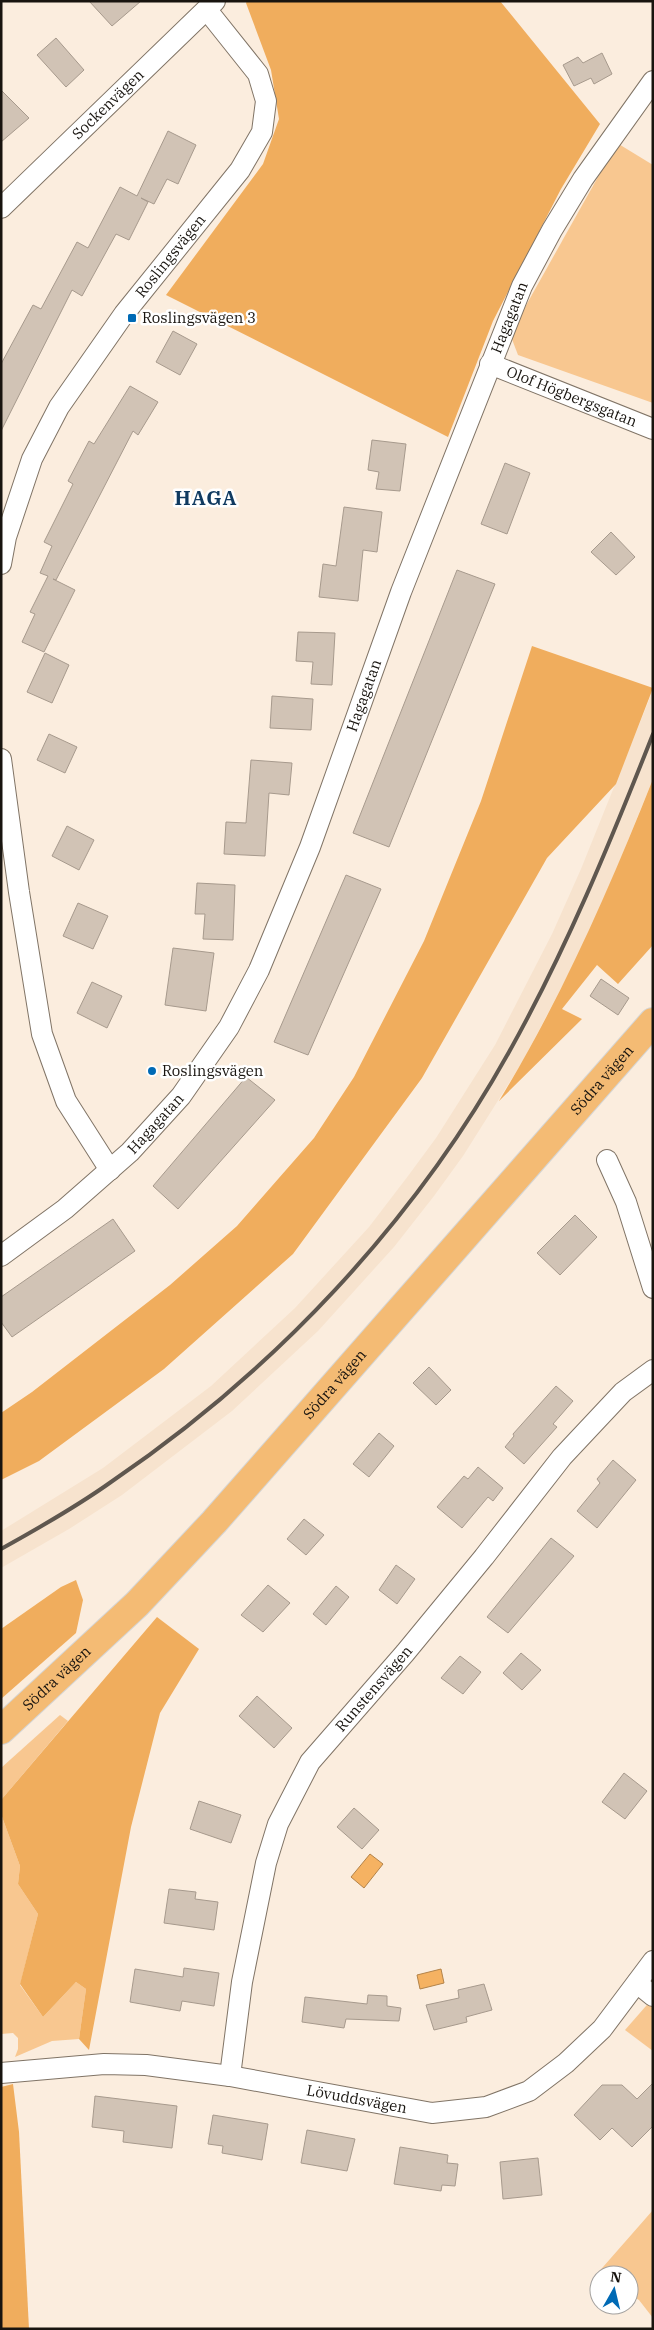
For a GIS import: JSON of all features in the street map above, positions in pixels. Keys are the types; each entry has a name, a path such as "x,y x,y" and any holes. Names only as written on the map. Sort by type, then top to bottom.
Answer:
{"highway":[{"name":"Södra vägen","path":"1,1730 137,1604 214,1522 653,1022"}],"street":[{"name":"Sockenvägen","path":"1,208 211,6"},
{"name":"Roslingsvägen","path":"1,564 6,537 32,459 59,407 124,314 240,170 262,132 266,101 258,74 211,6"},
{"name":"Hagagatan","path":"1,1256 65,1209 110,1170 181,1096 229,1027 259,970 310,847 401,592 522,286 552,230 593,164 653,81"},
{"name":"Olof Högbergsgatan","path":"490,364 653,429"},
{"path":"1,759 19,892 42,1034 66,1102 110,1170"},
{"path":"607,1160 626,1202 653,1288"},
{"name":"Runstensvägen","path":"230,2076 242,1982 266,1863 278,1824 310,1762 442,1608 562,1456 623,1392 653,1370"},
{"name":"Lövuddsvägen","path":"1,2073 104,2064 146,2065 230,2076 432,2113 486,2107 529,2091 566,2064 602,2029 653,1961"},
{"path":"637,1982 653,1996"}],"shaded area":[{"path":"247,1 500,1 600,124 561,189 493,321 448,437 166,295 263,164 279,119 271,70 246,3"},
{"path":"617,143 653,165 653,403 518,355 510,334"},
{"path":"532,646 653,688 616,784 547,858 422,1078 293,1254 164,1369 39,1461 1,1480 1,1413 32,1392 170,1285 237,1226 314,1138 354,1077 424,941 481,801"},
{"path":"653,690 653,779 611,882 582,948 523,1061 463,1156 434,1196 394,1247 318,1331 232,1411 122,1495 69,1529 1,1568 1,1531 103,1468 211,1386 295,1308 369,1227 408,1176 436,1138 495,1045 552,934 581,869"},
{"path":"653,779 653,945 618,984 597,965 562,1009 582,1019 499,1101 543,1023 583,943"},
{"path":"76,1580 83,1600 76,1633 1,1699 1,1629 61,1587"},
{"path":"157,1617 199,1649 160,1713 131,1827 89,2050 79,2039 86,1989 76,1982 43,2017 20,1984 38,1914 18,1884 20,1866 1,1814 1,1800"},
{"path":"60,1715 68,1721 1,1800 1,1768"},
{"path":"1,1814 20,1866 18,1884 38,1914 20,1985 43,2017 76,1982 86,1989 79,2039 52,2041 15,2057 18,2049 18,2038 13,2033 1,2034"},
{"path":"370,1854 383,1864 364,1888 351,1877"},
{"path":"441,1969 444,1983 420,1989 417,1975"},
{"path":"653,1998 653,2051 625,2030"},
{"path":"13,2084 19,2132 29,2329 1,2329 1,2087"},
{"path":"653,2210 653,2318 639,2300 639,2265 605,2265"}],"building":[{"path":"89,1 141,1 112,26"},
{"path":"56,38 84,70 66,87 37,55"},
{"path":"602,53 612,74 594,84 591,78 574,86 563,65 578,57 583,63"},
{"path":"1,90 29,118 1,142"},
{"path":"168,131 196,145 178,184 167,179 154,204 141,198 148,202 129,240 116,234 82,296 72,290 1,431 1,364 33,305 41,309 77,242 88,248 120,187 137,196"},
{"path":"173,331 197,344 180,375 156,362"},
{"path":"130,386 158,402 138,435 133,431 56,580 53,579 75,590 44,652 22,642 35,614 30,612 48,576 40,573 52,546 44,542 73,484 68,481 89,441 94,444"},
{"path":"372,440 406,444 400,491 376,489 379,472 368,470"},
{"path":"505,463 530,473 507,534 481,524"},
{"path":"344,507 382,512 377,552 363,550 358,601 319,597 323,564 336,566"},
{"path":"611,532 635,557 616,575 591,552"},
{"path":"457,570 495,584 389,847 353,833"},
{"path":"298,632 335,633 332,685 311,684 313,662 296,661"},
{"path":"45,653 69,665 52,703 27,692"},
{"path":"272,696 313,699 311,730 270,728"},
{"path":"49,734 77,747 65,773 37,760"},
{"path":"251,760 292,763 289,795 269,793 265,856 224,854 226,822 246,823"},
{"path":"67,826 94,840 79,870 52,856"},
{"path":"346,875 381,889 308,1055 274,1042"},
{"path":"197,883 235,885 233,940 203,939 205,914 195,914"},
{"path":"78,903 108,916 93,949 63,936"},
{"path":"173,948 214,953 206,1011 165,1005"},
{"path":"601,979 629,998 618,1015 590,996"},
{"path":"92,982 122,996 107,1028 77,1013"},
{"path":"246,1077 275,1100 178,1209 153,1186"},
{"path":"575,1215 597,1237 560,1275 537,1253"},
{"path":"113,1219 135,1251 12,1337 1,1322 1,1297"},
{"path":"429,1367 451,1390 436,1405 413,1383"},
{"path":"556,1386 573,1401 553,1424 557,1427 524,1464 505,1447 514,1436 513,1434"},
{"path":"379,1433 394,1446 369,1477 353,1464"},
{"path":"613,1460 636,1480 597,1528 577,1511 600,1483 597,1479"},
{"path":"478,1467 503,1488 493,1501 488,1497 462,1528 437,1507 464,1476 468,1479"},
{"path":"304,1519 324,1535 306,1555 287,1539"},
{"path":"551,1538 574,1556 508,1633 487,1617"},
{"path":"396,1565 415,1579 397,1604 379,1590"},
{"path":"268,1585 290,1603 263,1632 241,1615"},
{"path":"336,1586 349,1597 326,1625 313,1614"},
{"path":"521,1653 541,1670 522,1690 503,1673"},
{"path":"460,1656 481,1672 463,1694 441,1678"},
{"path":"257,1696 292,1728 274,1748 239,1716"},
{"path":"624,1773 647,1791 625,1819 602,1802"},
{"path":"199,1801 241,1815 231,1843 190,1829"},
{"path":"354,1808 379,1830 362,1849 337,1827"},
{"path":"169,1889 196,1892 195,1899 218,1902 214,1930 164,1923"},
{"path":"184,1968 219,1973 214,2006 182,2001 180,2011 130,2002 135,1969 183,1977"},
{"path":"484,1984 492,2010 466,2017 467,2022 434,2030 426,2005 459,1998 458,1990"},
{"path":"368,1995 387,1996 387,2006 401,2008 399,2021 346,2019 344,2028 302,2022 305,1997 367,2004"},
{"path":"653,2083 653,2126 632,2147 612,2128 600,2140 574,2115 602,2085 622,2085 637,2099"},
{"path":"95,2096 177,2106 172,2148 123,2142 124,2131 92,2127"},
{"path":"213,2115 268,2124 262,2160 222,2153 223,2146 208,2144"},
{"path":"307,2130 355,2139 347,2171 301,2163"},
{"path":"400,2147 448,2155 447,2163 458,2164 455,2186 442,2185 441,2191 394,2184"},
{"path":"538,2158 542,2195 503,2199 500,2162"}],"railway":[{"path":"1,1549 98,1491 171,1439 283,1343 335,1290 384,1234 430,1176 471,1115 530,1014 586,896 653,734"}],"place":[{"name":"Roslingsvägen 3","path":"132,318"},
{"name":"Roslingsvägen","path":"152,1071"}],"district":[{"name":"HAGA","path":"206,498"}]}
